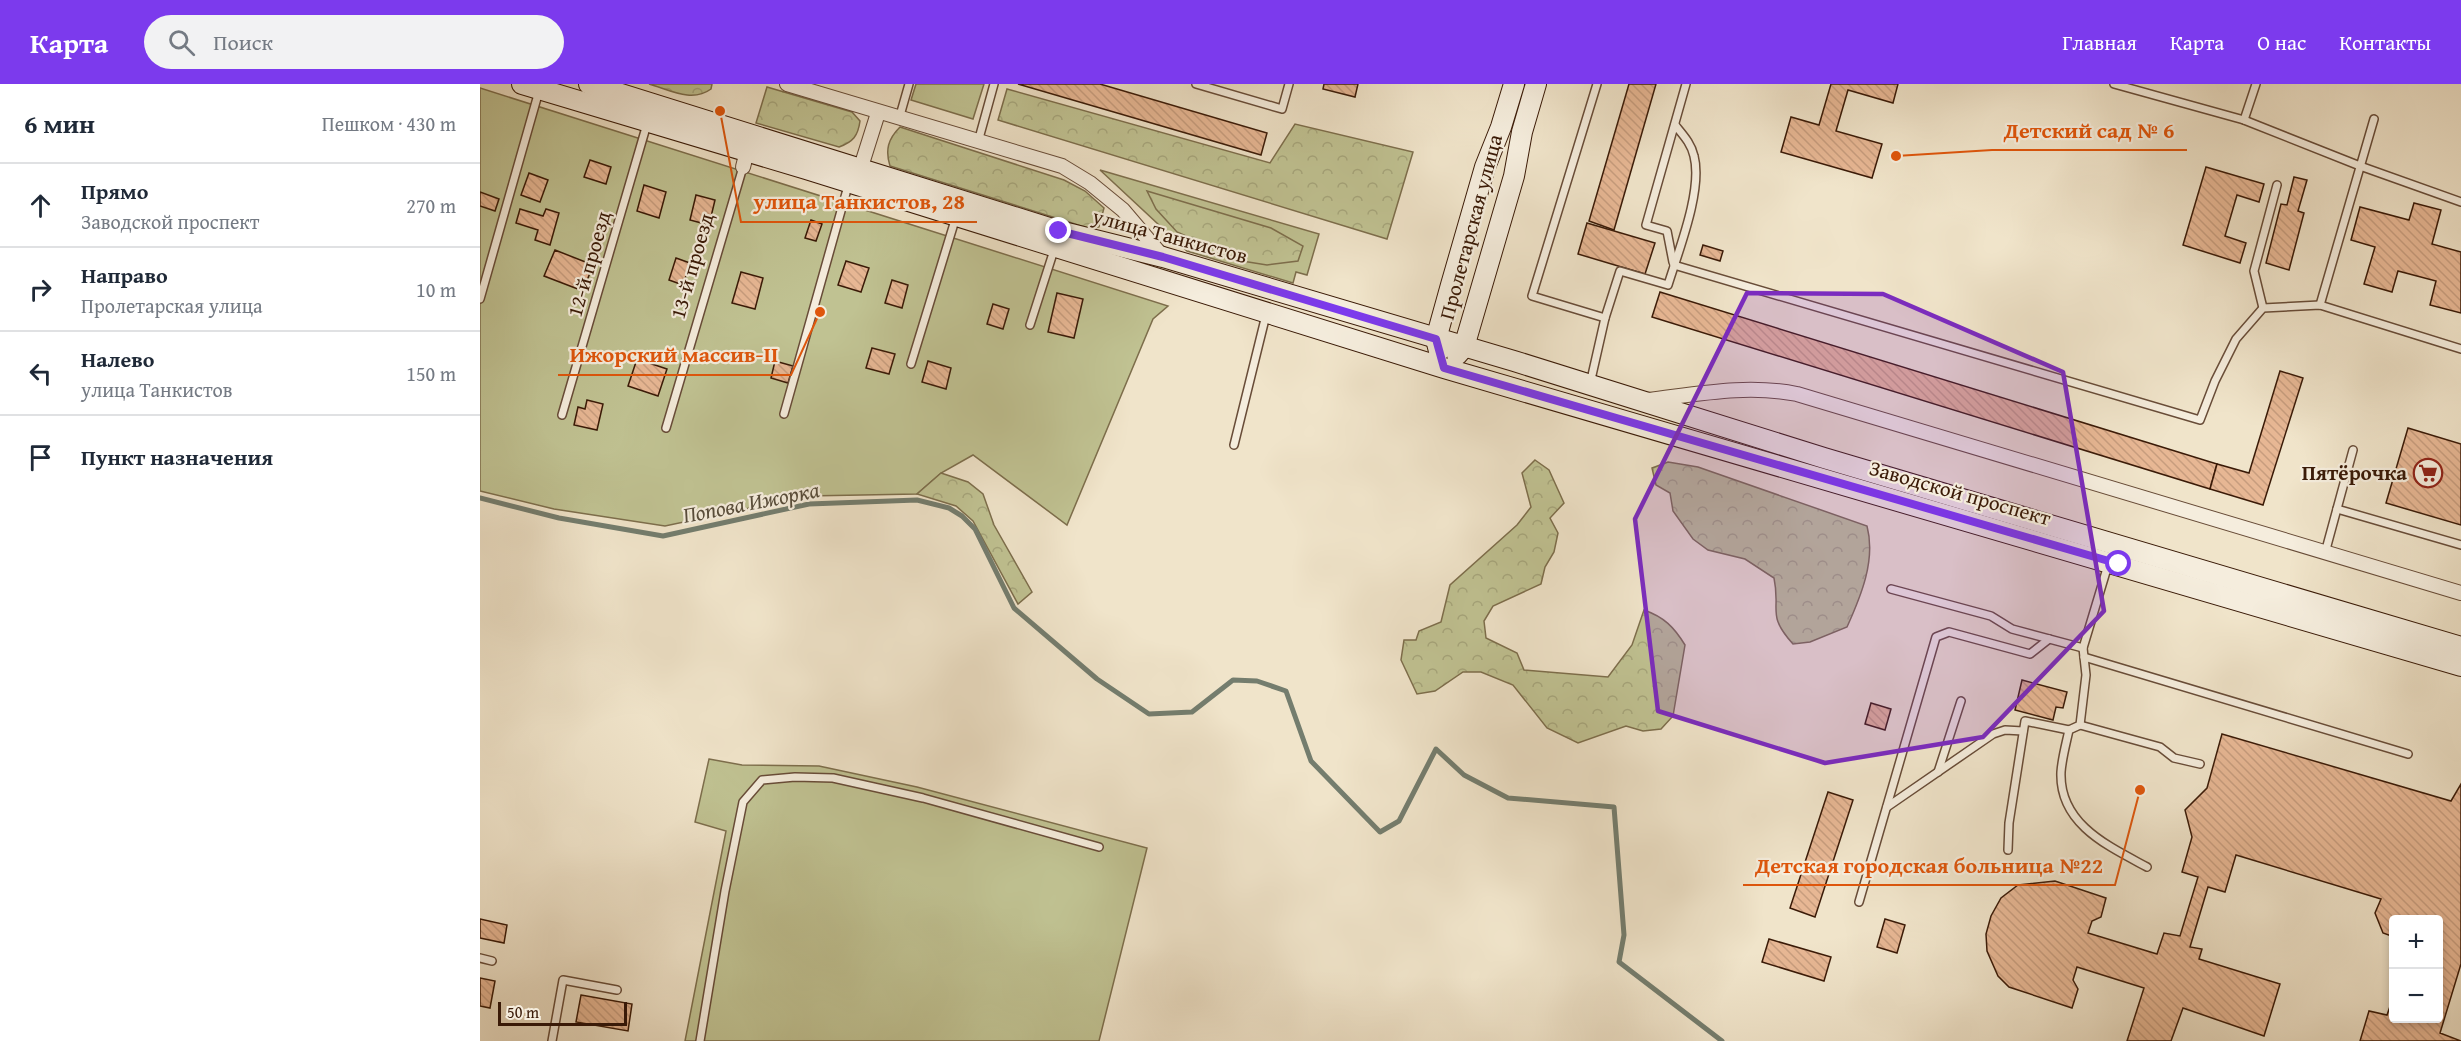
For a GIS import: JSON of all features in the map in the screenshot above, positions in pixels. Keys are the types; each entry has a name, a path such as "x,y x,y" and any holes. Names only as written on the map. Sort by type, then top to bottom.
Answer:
{"main road":[{"name":"улица Танкистов","path":"589,84 956,216 1444,368"},
{"name":"Пролетарская улица","path":"1444,368 1436,339 1485,167 1501,127 1514,84"},
{"name":"Пролетарская улица","path":"1444,368 1464,347 1514,176 1522,132 1536,84"},
{"name":"улица Танкистов","path":"531,87 647,122 745,159 855,179 1163,257 1464,347"},
{"name":"Заводской проспект","path":"1464,347 2112,552 2461,666"},
{"name":"Заводской проспект","path":"1444,368 2461,647"}],"street":[{"path":"787,84 1062,166 1090,183 1123,210 1163,257"},
{"path":"855,179 878,112"},
{"path":"1637,401 1748,388 1773,389 1797,394 2461,593"}],"lane":[{"path":"899,119 909,84"},
{"path":"978,142 994,84"},
{"path":"1196,84 1282,109 1289,84"},
{"path":"1597,84 1532,296 1605,318"},
{"path":"1674,265 1667,231 1646,225 1686,84"},
{"path":"2114,84 2244,120 2360,166 2416,184 2461,202"},
{"path":"2244,120 2256,84"},
{"path":"480,299 531,87"},
{"path":"2320,305 2374,119"},
{"name":"12-й проезд","path":"562,415 647,122"},
{"path":"1590,386 1605,318 1620,271 1668,285 1697,180 1695,158 1688,140 1675,125"},
{"name":"13-й проезд","path":"666,428 745,159"},
{"path":"784,414 855,179"},
{"path":"2263,308 2254,270 2277,185"},
{"path":"911,364 956,216"},
{"path":"1030,325 1055,247"},
{"path":"1674,265 2200,420 2215,381 2236,339 2263,308 2320,305 2461,349"},
{"path":"1234,445 1266,313"},
{"path":"2325,553 2354,450"},
{"path":"2337,509 2461,545"},
{"path":"2080,725 2086,675 2083,653 2112,552"},
{"path":"1891,589 1991,616 2012,629 2049,639 2083,653 2408,754"},
{"path":"1859,902 1936,637 1949,632 2030,654 2049,639"},
{"path":"1938,772 1961,701"},
{"path":"2008,850 2009,823 2025,721 2069,730 2080,725 2160,747 2174,758 2200,764"},
{"path":"1887,807 1994,734 2005,730 2023,731"},
{"path":"2069,730 2061,774 2065,796 2072,812 2085,830 2105,845 2146,867"},
{"path":"700,1041 725,891 743,802 762,780 795,777 833,778 923,798 1099,847"},
{"path":"480,958 492,961"},
{"path":"552,1041 563,980 617,990"}],"highlighted area":[{"path":"1747,293 1883,294 2063,372 2104,611 1983,737 1825,763 1658,711 1635,519"}],"green space":[{"path":"649,84 712,84 711,89 704,93 689,95"},
{"path":"916,84 984,84 973,119 911,100"},
{"path":"767,87 852,112 860,121 858,131 851,141 839,147 756,123"},
{"path":"480,88 1168,306 1153,319 1067,525 973,455 941,473 917,494 806,496 665,526 554,509 480,491"},
{"path":"1007,89 1270,163 1295,124 1413,152 1387,239 998,120"},
{"path":"900,127 1064,180 1085,191 1104,208 1099,227 1091,229 890,166 889,145"},
{"path":"1100,170 1319,234 1307,275 1296,272 1293,283 1187,251"},
{"path":"1147,191 1271,228 1303,246 1298,261 1267,265 1242,261 1177,232 1156,209"},
{"path":"1535,460 1549,470 1564,503 1550,518 1558,533 1554,552 1545,567 1541,584 1493,606 1484,621 1486,638 1517,653 1524,670 1608,677 1632,645 1644,610 1663,619 1685,645 1673,716 1661,729 1643,731 1626,726 1578,743 1547,728 1513,685 1481,672 1463,672 1435,691 1417,694 1401,660 1404,640 1416,640 1419,631 1441,622 1450,585 1517,525 1531,507 1522,473"},
{"path":"1668,462 1698,467 1867,526 1870,552 1866,578 1847,627 1810,642 1793,644 1777,619 1774,578 1745,559 1708,550 1693,539 1673,511 1670,493 1656,485 1652,468"},
{"path":"941,473 968,482 983,494 994,525 1032,592 1018,604 973,521 956,506 917,494"},
{"path":"709,759 742,765 819,766 917,787 1147,848 1099,1041 685,1041 726,831 695,822"}],"building":[{"path":"1018,84 1100,84 1267,133 1261,155"},
{"path":"1324,84 1358,84 1355,97 1323,89"},
{"path":"1629,84 1656,84 1614,230 1589,221"},
{"path":"1831,84 1898,84 1893,103 1848,90 1836,131 1882,144 1872,178 1781,152 1791,117 1819,125"},
{"path":"590,160 611,167 606,184 584,177"},
{"path":"2206,167 2264,184 2259,202 2237,195 2225,236 2246,243 2240,263 2183,245"},
{"path":"529,173 548,180 540,202 521,195"},
{"path":"2294,177 2307,180 2298,211 2304,213 2289,270 2266,263 2281,204 2287,205"},
{"path":"644,185 666,192 659,218 637,211"},
{"path":"480,192 499,199 495,211 480,206"},
{"path":"696,195 715,200 709,225 690,220"},
{"path":"2414,203 2441,210 2432,244 2461,252 2461,313 2430,305 2436,281 2398,271 2392,292 2364,284 2375,247 2351,240 2360,207 2409,220"},
{"path":"520,209 543,216 546,209 559,213 550,245 535,240 538,230 516,223"},
{"path":"811,220 822,224 816,241 805,238"},
{"path":"1587,223 1655,243 1645,274 1578,254"},
{"path":"1703,245 1723,251 1720,261 1700,255"},
{"path":"555,250 593,265 583,291 544,276"},
{"path":"676,258 690,263 683,285 669,280"},
{"path":"846,261 869,268 861,292 838,285"},
{"path":"741,272 763,278 755,309 732,303"},
{"path":"892,280 908,285 902,308 885,303"},
{"path":"1660,292 2217,464 2210,489 1652,317"},
{"path":"1057,293 1083,299 1074,338 1048,332"},
{"path":"993,304 1009,309 1003,329 987,324"},
{"path":"872,348 895,354 889,374 866,368"},
{"path":"637,359 667,369 658,396 628,386"},
{"path":"775,361 793,366 788,383 771,378"},
{"path":"928,361 951,368 946,389 922,382"},
{"path":"2280,371 2303,378 2263,505 2210,489 2217,464 2249,473"},
{"path":"587,400 603,404 597,430 574,425 578,407 585,409"},
{"name":"Пятёрочка","path":"2408,428 2461,444 2461,525 2386,503"},
{"path":"2022,680 2067,692 2063,708 2056,707 2053,720 2015,710"},
{"path":"1871,703 1891,709 1885,730 1865,724"},
{"path":"2222,734 2451,801 2461,784 2461,964 2440,1033 2461,1041 2360,1041 2369,1011 2387,1015 2389,1009 2389,1023 2443,1023 2443,915 2389,915 2389,935 2383,933 2375,913 2381,899 2236,855 2225,892 2208,887 2190,947 2202,949 2199,959 2280,984 2264,1036 2183,1008 2171,1041 2127,1041 2144,988 2077,967 2073,980 2078,989 2072,1008 2009,987 1998,976 1987,951 1986,934 1991,916 2001,898 2018,885 2055,881 2106,898 2101,917 2092,921 2088,933 2157,954 2164,933 2180,936 2198,877 2182,872 2192,837 2185,810 2207,788"},
{"path":"1828,792 1853,800 1815,917 1790,908"},
{"path":"480,919 507,925 504,943 480,938"},
{"path":"1885,919 1905,925 1897,953 1877,947"},
{"path":"1769,939 1831,957 1824,981 1762,962"},
{"path":"480,978 495,981 490,1008 480,1006"},
{"path":"581,995 632,1004 628,1031 576,1022"}],"waterway":[{"name":"Попова Ижорка","path":"480,498 559,518 663,536 809,504 917,500 949,508 962,516 975,529 1014,608 1097,679 1149,714 1192,712 1233,680 1257,681 1286,691 1311,761 1380,832 1399,821 1436,749 1464,775 1508,798 1614,807 1624,935 1619,962 1722,1041"}],"place":[{"name":"улица Танкистов, 28","path":"720,111"},
{"name":"Детский сад № 6","path":"1896,156"},
{"name":"Ижорский массив-II","path":"820,312"},
{"name":"Пятёрочка","path":"2428,473"},
{"name":"Детская городская больница №22","path":"2140,790"}],"route":[{"path":"1059,231 1163,257 1436,339 1444,368 2119,564"}]}
